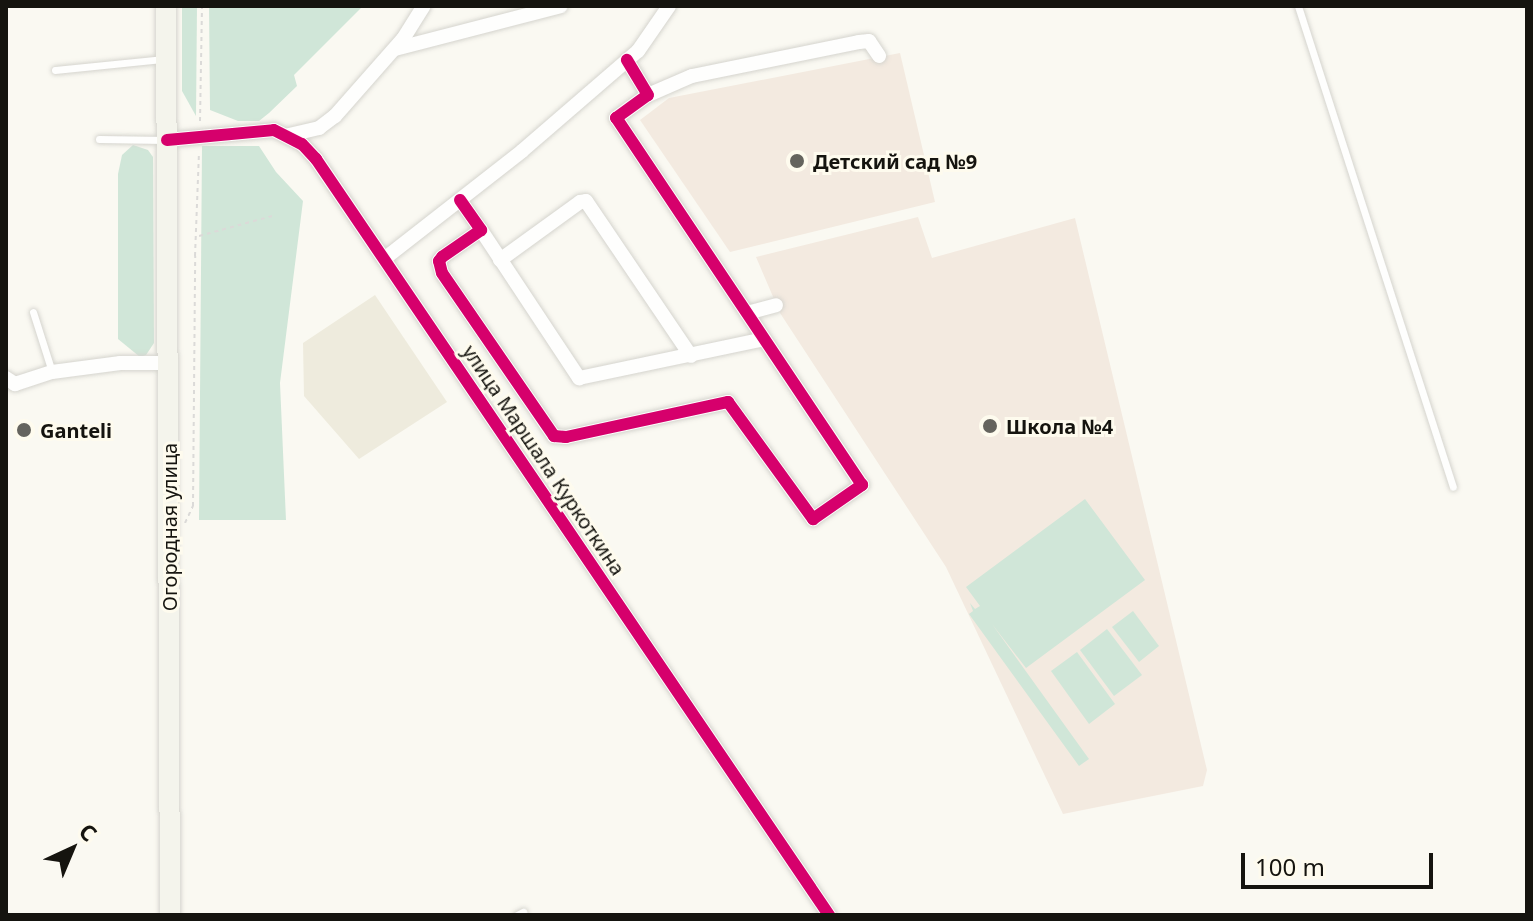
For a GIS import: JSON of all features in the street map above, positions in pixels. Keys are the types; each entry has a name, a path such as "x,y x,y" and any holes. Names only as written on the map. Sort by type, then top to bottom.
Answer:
{"main road":[{"name":"Огородная улица","path":"166,6 170,915"}],"street":[{"path":"167,140 274,130 289,135 319,128 335,116 395,50 424,6"},
{"path":"395,50 508,13 561,6"},
{"path":"384,259 460,200 638,51 669,6"},
{"path":"481,230 442,257 439,261 442,273 554,436 566,437 728,402 813,519 862,485 616,118 648,95 692,76 859,42 869,41 879,56"},
{"path":"627,60 648,95"},
{"name":"улица Маршала Куркоткина","path":"289,135 316,159 829,915"},
{"path":"460,200 579,378 764,339"},
{"path":"500,260 580,202 586,201 691,356"},
{"path":"747,313 776,305"},
{"path":"9,383 52,372 120,363 169,363"}],"lane":[{"path":"1298,6 1453,487"},
{"path":"55,70 167,59"},
{"path":"99,139 167,140"},
{"path":"33,312 52,372"}],"path":[{"path":"184,526 193,506 195,256 198,236 202,6"},
{"path":"198,236 272,216"}],"shaded area":[{"name":"Детский сад №9","path":"900,53 935,202 730,252 640,120 669,98"},
{"name":"Школа №4","path":"918,217 932,258 1075,218 1207,770 1203,786 1063,814 946,567 780,313 756,257"},
{"path":"375,295 447,402 359,459 304,396 303,343"}],"green space":[{"path":"182,6 197,6 196,116 182,91"},
{"path":"209,6 363,6 294,75 297,86 269,113 259,121 238,121 210,110"},
{"path":"133,145 148,150 153,157 154,343 146,355 140,357 118,339 118,174 122,155"},
{"path":"202,146 259,146 276,172 303,201 280,383 286,520 199,520"},
{"path":"1085,499 1145,580 1026,668 992,624 1089,759 1079,766 969,614 973,611 970,603 975,609 980,606 966,587"},
{"path":"1133,611 1159,646 1139,662 1112,627"},
{"path":"1107,629 1142,675 1114,696 1080,650"},
{"path":"1077,652 1115,704 1089,724 1051,671"}],"cycle path":[{"path":"460,200 481,230 442,257 439,261 442,273 554,436 566,437 728,402 813,519 862,485 616,118 648,95 627,60"},
{"path":"167,140 274,130 302,144 316,159 829,915"}],"place":[{"name":"Детский сад №9","path":"797,161"},
{"name":"Школа №4","path":"990,426"},
{"name":"Ganteli","path":"24,430"}]}
